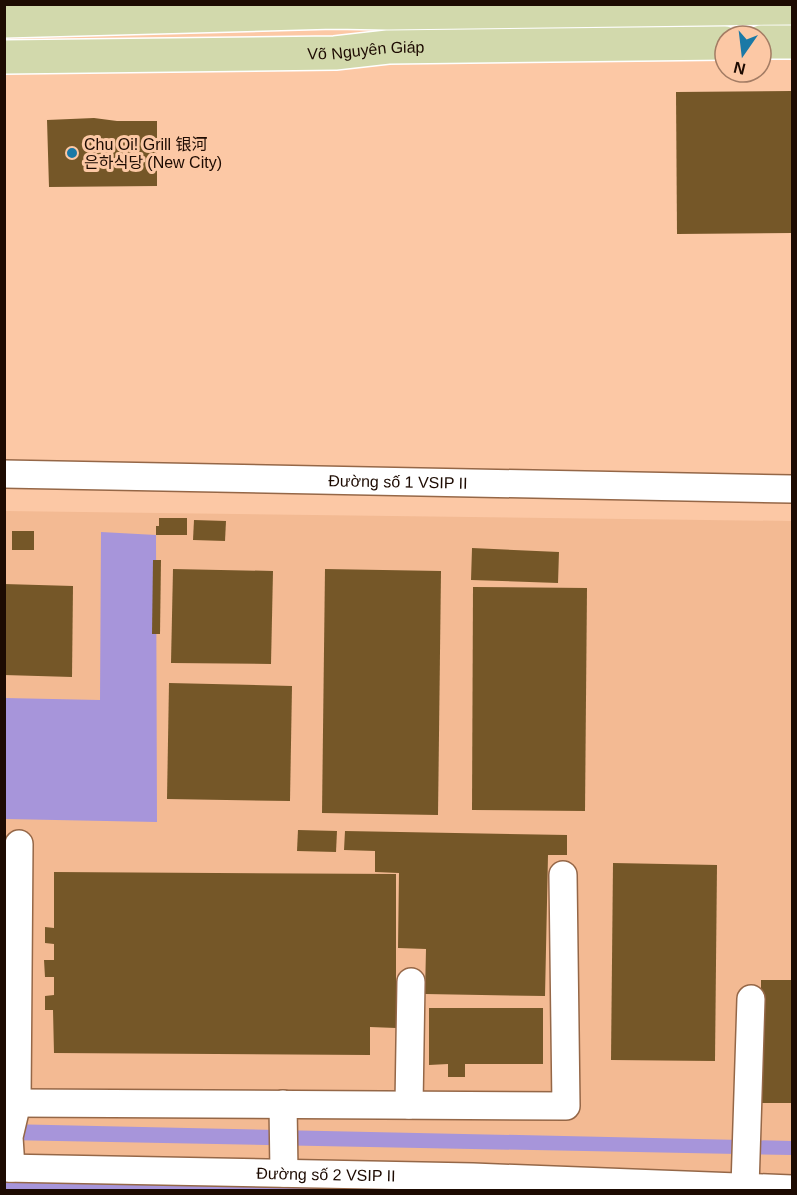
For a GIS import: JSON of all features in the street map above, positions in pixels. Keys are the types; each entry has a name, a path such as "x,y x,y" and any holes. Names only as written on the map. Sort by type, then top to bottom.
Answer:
{"main road":[{"name":"Võ Nguyên Giáp","path":"20,15 334,8 792,8"},
{"path":"773,42 792,42"},
{"name":"Võ Nguyên Giáp","path":"4,57 335,53 388,47 713,43"}],"street":[{"path":"334,8 335,53"},
{"path":"388,9 388,47"},
{"name":"Đường số 1 VSIP II","path":"4,474 792,489"},
{"path":"8,1168 9,1137 17,1103 19,844"},
{"path":"17,1103 566,1106 563,875"},
{"path":"409,1105 411,982"},
{"path":"745,1187 751,999"},
{"path":"283,1104 284,1173"},
{"name":"Đường số 2 VSIP II","path":"8,1168 284,1173 399,1183 473,1177 792,1189"}],"shaded area":[{"path":"5,511 792,521 792,1190 5,1190"},
{"path":"101,532 156,535 157,822 5,819 5,698 100,700"},
{"path":"5,1124 792,1141 792,1155 5,1140"},
{"path":"5,1173 760,1190 5,1190"}],"building":[{"path":"792,91 792,233 677,234 676,92"},
{"path":"94,118 117,121 157,121 157,186 49,187 47,120"},
{"path":"159,518 187,518 187,535 156,535"},
{"path":"194,520 226,521 225,541 193,540"},
{"path":"12,531 34,531 34,550 12,550"},
{"path":"472,548 559,552 558,583 471,580"},
{"path":"153,560 161,560 160,634 152,634"},
{"path":"173,569 273,571 271,664 171,663"},
{"path":"325,569 441,571 438,815 322,813"},
{"path":"4,584 73,586 72,677 4,675"},
{"path":"473,587 587,588 585,811 472,810"},
{"path":"169,683 292,686 290,801 167,799"},
{"path":"298,830 337,831 336,852 297,851"},
{"path":"345,831 567,835 567,855 548,855 545,996 425,994 426,949 398,948 399,873 375,872 375,851 344,850"},
{"path":"613,863 717,865 715,1061 611,1060"},
{"path":"54,872 396,874 396,1028 370,1027 370,1055 54,1053 53,1010 45,1010 45,996 54,995 54,977 45,977 44,960 54,960 54,944 45,943 45,927 54,928"},
{"path":"761,980 792,980 792,1103 761,1103"},
{"path":"429,1008 543,1008 543,1064 465,1064 465,1077 448,1077 448,1064 429,1065"}],"place":[{"name":"Chu Oi! Grill 银河 은하식당 (New City)","path":"72,153"}]}
